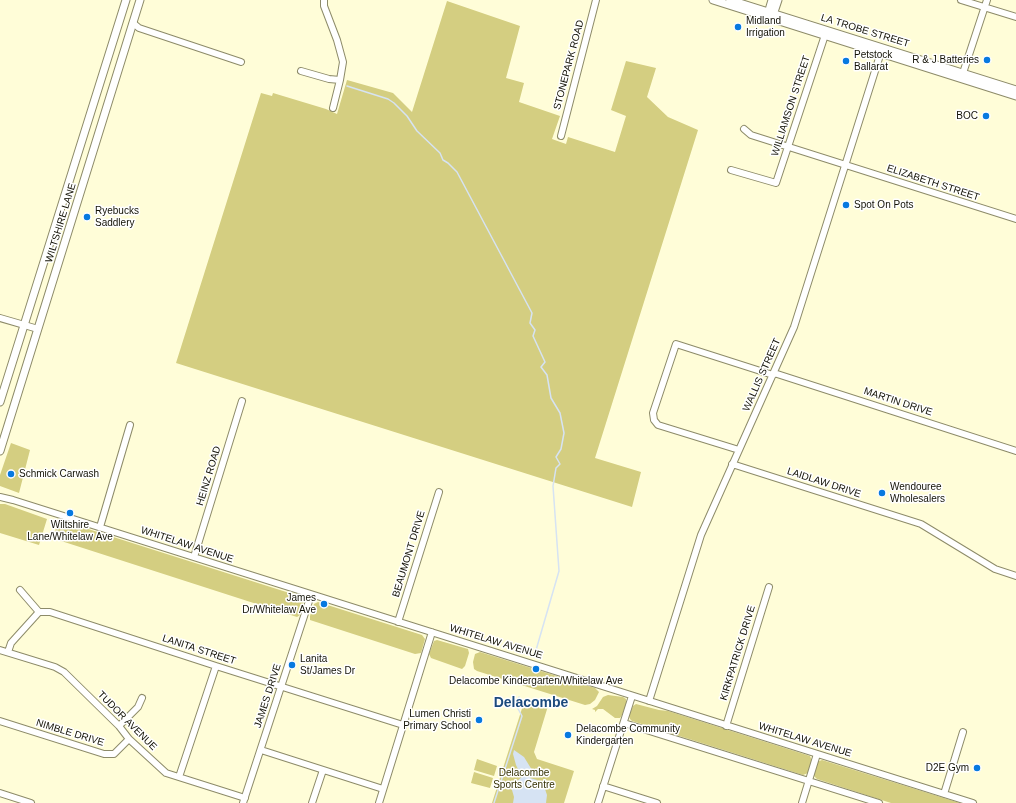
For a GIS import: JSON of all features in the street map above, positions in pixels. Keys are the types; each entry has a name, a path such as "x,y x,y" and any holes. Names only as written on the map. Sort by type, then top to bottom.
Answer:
{"main road":[{"name":"WILTSHIRE LANE","path":"0,402 126,0"},
{"name":"WILTSHIRE LANE","path":"0,451 140,0"},
{"name":"LA TROBE STREET","path":"713,0 770,15 825,32 962,76 1016,96"},
{"name":"LA TROBE STREET","path":"730,0 770,15"},
{"path":"770,15 772,0"},
{"path":"770,15 778,0"},
{"path":"121,19 133,23"},
{"name":"LA TROBE STREET","path":"962,76 1016,90"}],"street":[{"path":"324,0 324,6 337,40 343,62 333,108"},
{"name":"STONEPARK ROAD","path":"561,136 596,0"},
{"path":"961,0 1016,17"},
{"path":"962,76 987,0"},
{"path":"133,23 139,28 241,62"},
{"name":"WILLIAMSON STREET","path":"731,170 776,183 825,32"},
{"name":"WALLIS STREET","path":"649,701 701,536 794,326 881,50"},
{"path":"301,71 329,79 340,80"},
{"name":"ELIZABETH STREET","path":"744,129 752,135 1016,219"},
{"path":"0,318 38,329"},
{"name":"MARTIN DRIVE","path":"739,450 658,425 654,420 653,413 676,344 1016,450"},
{"name":"HEINZ ROAD","path":"194,558 242,401"},
{"path":"100,527 130,425"},
{"name":"LAIDLAW DRIVE","path":"732,464 921,524 993,568 1016,576"},
{"name":"BEAUMONT DRIVE","path":"398,622 439,492"},
{"name":"WHITELAW AVENUE","path":"0,493 13,500"},
{"name":"WHITELAW AVENUE","path":"0,497 100,527 311,595 973,803"},
{"name":"KIRKPATRICK DRIVE","path":"726,726 769,587"},
{"path":"8,652 11,643 39,612 20,590"},
{"name":"JAMES DRIVE","path":"244,800 311,595"},
{"name":"LANITA STREET","path":"39,612 50,612 403,725"},
{"path":"379,803 432,632"},
{"name":"TUDOR AVENUE","path":"0,650 55,667 64,672 119,726 129,739 166,773 244,800"},
{"path":"179,777 216,666"},
{"path":"598,803 632,696"},
{"path":"119,726 138,707 142,698"},
{"name":"NIMBLE DRIVE","path":"0,721 104,754 114,754 129,739"},
{"path":"624,722 878,803"},
{"path":"944,794 963,732"},
{"path":"261,750 383,789"},
{"path":"802,803 817,754"},
{"path":"312,803 323,770"},
{"path":"603,786 657,803"},
{"path":"0,793 31,803"}],"green space":[{"path":"447,1 520,26 506,78 524,83 519,102 560,116 552,139 566,144 568,137 615,152 626,116 611,110 626,61 656,68 647,97 668,117 698,130 595,458 641,472 632,507 176,363 261,93 272,96 273,93 326,109 337,114 347,80 393,93 412,112"},
{"path":"11,443 30,450 19,493 0,486 0,475"},
{"path":"0,504 5,504 47,519 39,545 0,533"},
{"path":"63,521 302,597 304,601 300,615 297,617 55,539 54,537 57,523"},
{"path":"318,602 422,635 425,639 421,653 415,654 310,620 314,604"},
{"path":"437,640 468,649 469,653 465,666 462,669 431,658 429,654 434,641"},
{"path":"480,652 595,688 599,692 595,700 590,704 585,705 477,671 474,669 473,662 475,654"},
{"path":"608,695 623,697 626,699 626,704 620,718 615,718 603,709 598,709 595,712 595,710 592,709 597,706 603,697"},
{"name":"Delacombe Sports Centre","path":"525,699 548,706 534,752 537,759 574,771 564,803 492,803"},
{"path":"636,704 668,711 810,756 812,761 808,773 803,775 632,721 629,716 633,706"},
{"path":"477,759 497,766 494,776 474,770"},
{"path":"822,760 960,803 891,803 817,779 814,774 817,762"},
{"path":"474,772 493,778 490,788 471,783"}],"water":[{"path":"514,750 524,757 532,770 530,778 537,780 545,789 547,795 546,803 513,803 514,797 512,785 522,777 516,765 513,754"}],"waterway":[{"path":"347,86 388,99 394,103 407,116 417,131 440,153 443,160 457,172 532,313 530,323 535,330 533,336 545,362 541,367 547,375 551,398 560,413 564,433 561,449 556,457 560,464 556,468 553,486 559,571 534,657"},
{"path":"494,803 522,716 516,705 519,697"}],"place":[{"name":"Midland Irrigation","path":"738,27"},
{"name":"R & J Batteries","path":"987,60"},
{"name":"Petstock Ballarat","path":"846,61"},
{"name":"BOC","path":"986,116"},
{"name":"Spot On Pots","path":"846,205"},
{"name":"Ryebucks Saddlery","path":"87,217"},
{"name":"Schmick Carwash","path":"11,474"},
{"name":"Wendouree Wholesalers","path":"882,493"},
{"name":"Wiltshire Lane/Whitelaw Ave","path":"70,513"},
{"name":"James Dr/Whitelaw Ave","path":"324,604"},
{"name":"Lanita St/James Dr","path":"292,665"},
{"name":"Delacombe Kindergarten/Whitelaw Ave","path":"536,669"},
{"name":"Lumen Christi Primary School","path":"479,720"},
{"name":"Delacombe Community Kindergarten","path":"568,735"},
{"name":"D2E Gym","path":"977,768"}],"district":[{"name":"Delacombe","path":"531,703"}]}
